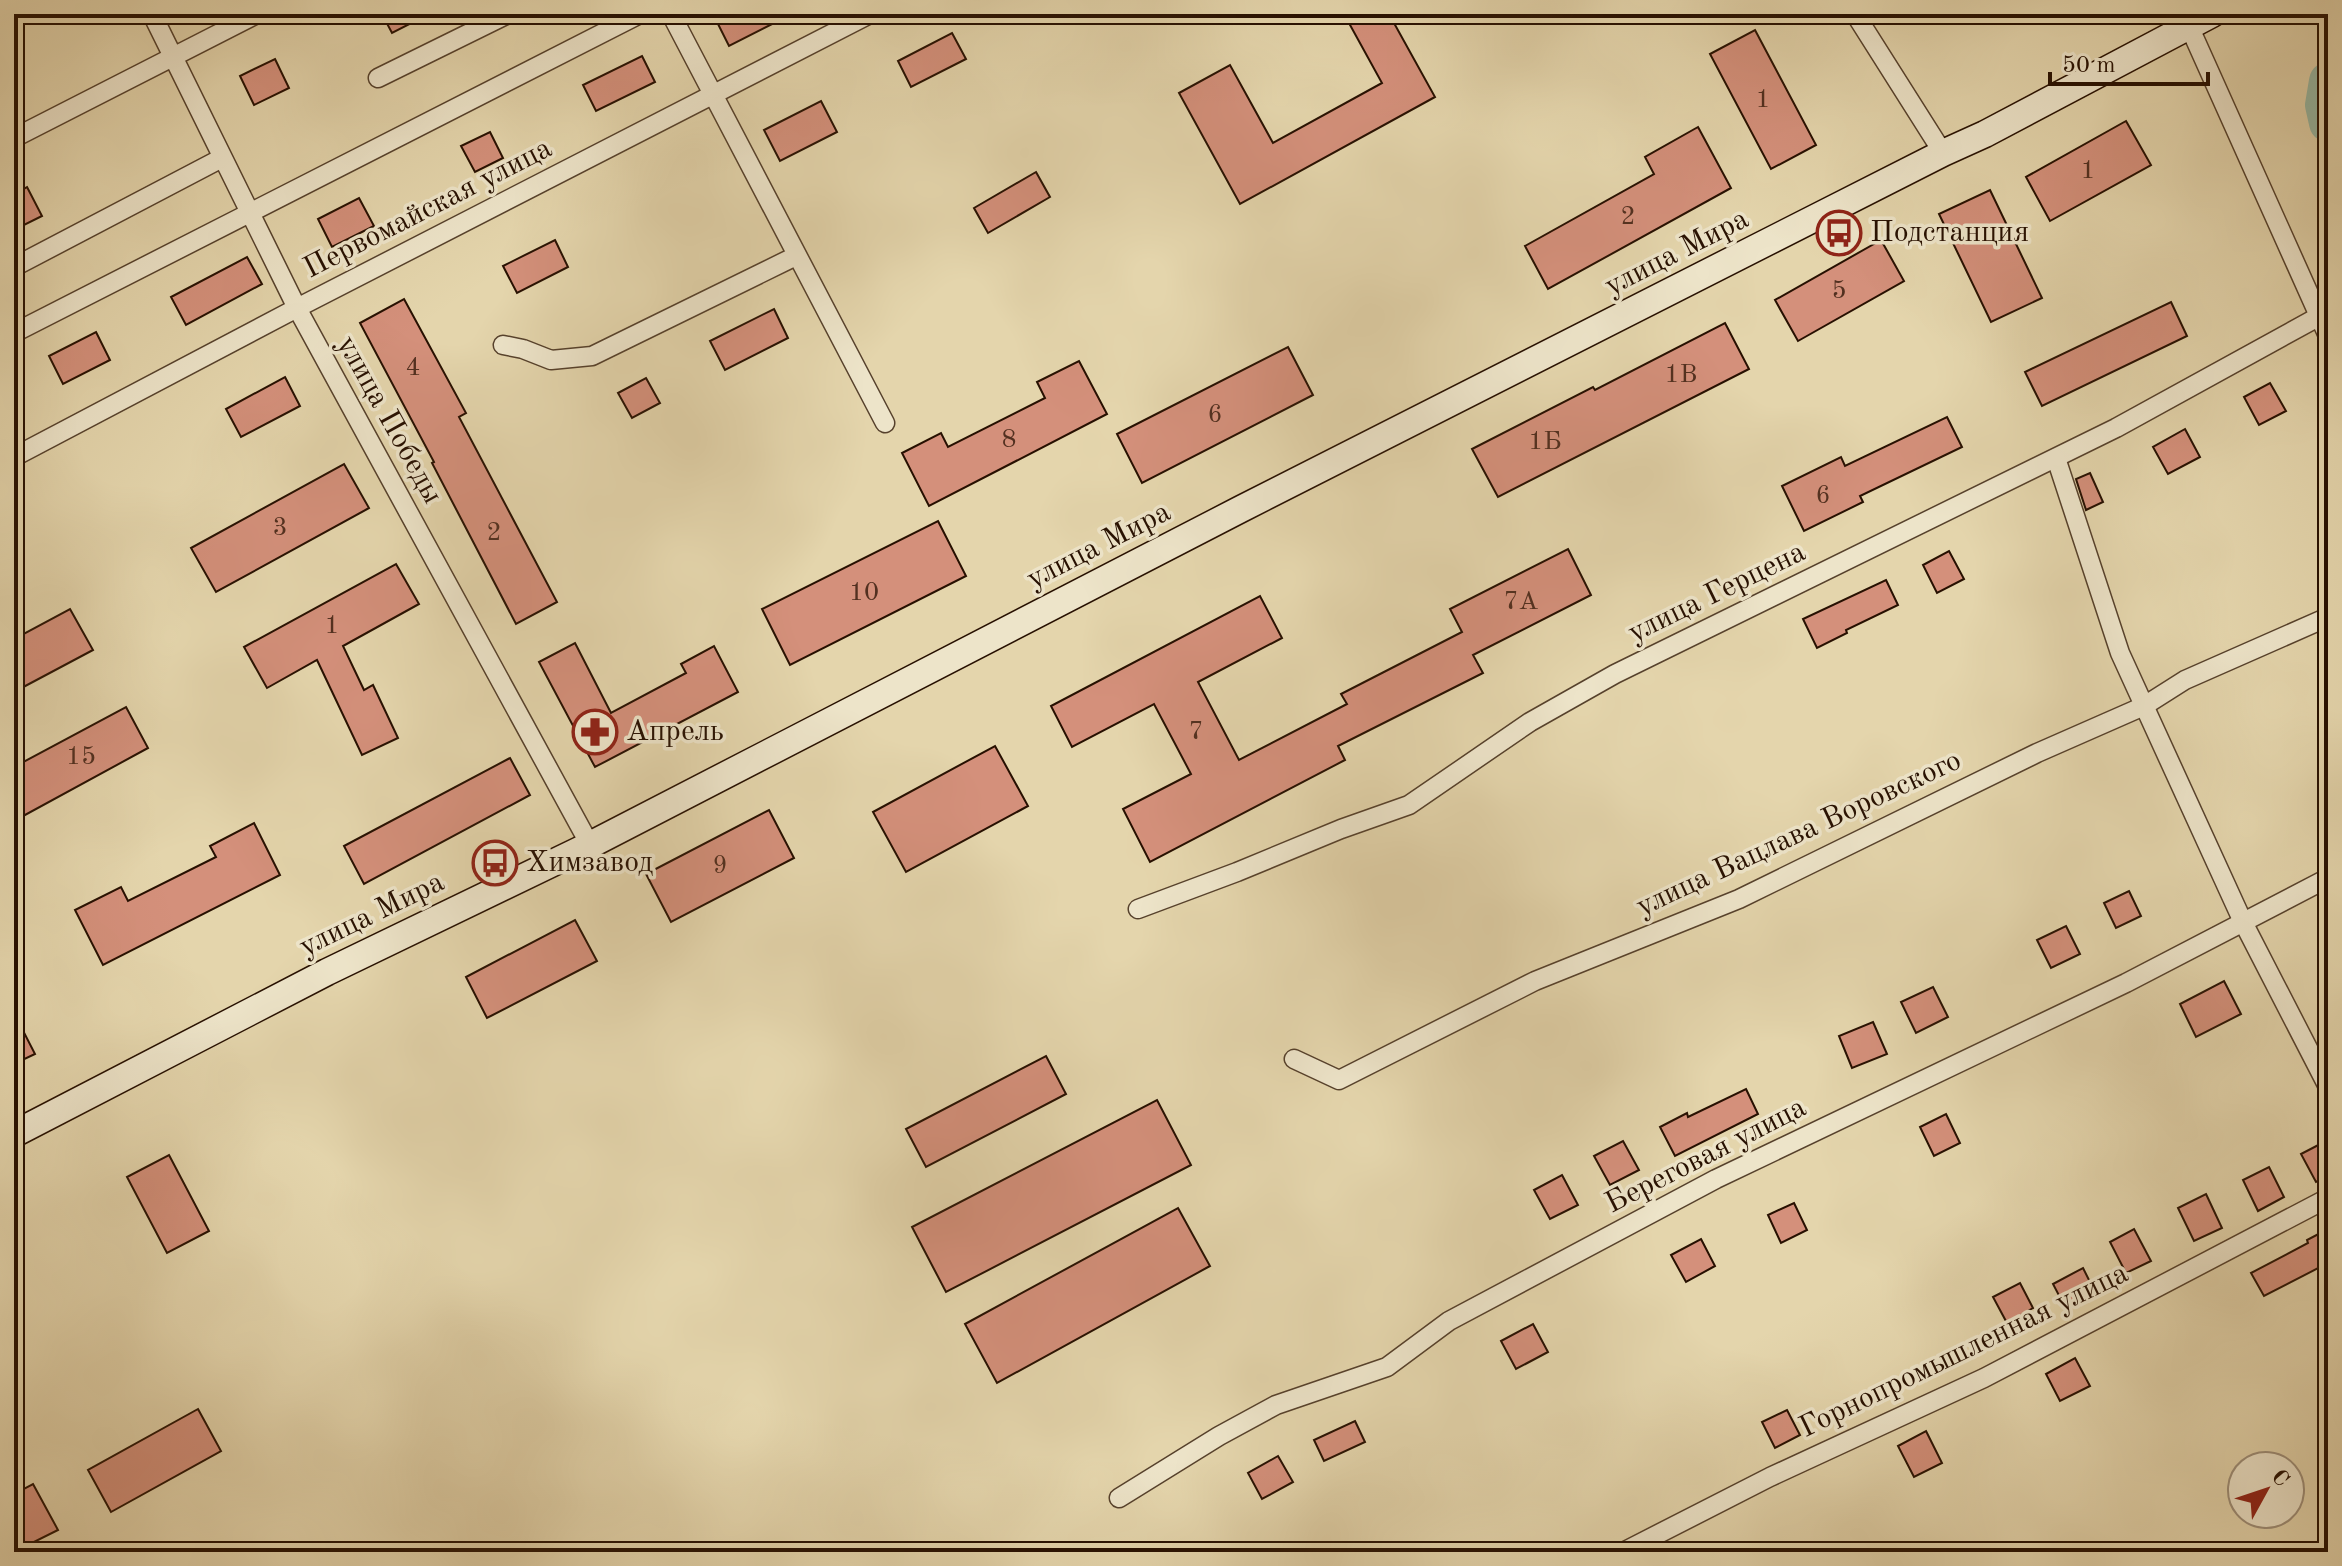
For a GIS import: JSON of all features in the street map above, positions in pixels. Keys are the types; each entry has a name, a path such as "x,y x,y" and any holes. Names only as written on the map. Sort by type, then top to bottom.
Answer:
{"main road":[{"name":"улица Мира","path":"14,1134 340,966 590,845 1241,509 1985,134 2200,20"}],"street":[{"name":"улица Победы","path":"152,14 297,308 590,845"},
{"path":"14,138 257,14"},
{"path":"378,78 508,14"},
{"path":"14,333 640,14"},
{"path":"671,14 885,423"},
{"name":"Первомайская улица","path":"14,457 870,14"},
{"path":"1855,14 1943,153"},
{"path":"2200,20 2328,336"},
{"path":"14,267 222,158"},
{"path":"503,345 551,360 592,356 796,256"},
{"name":"улица Герцена","path":"1138,909 1409,805 1530,722 1615,674 2116,428 2318,317"},
{"path":"2056,458 2120,653 2243,922 2328,1087"},
{"name":"улица Вацлава Воровского","path":"1294,1059 1339,1080 1535,981 1739,899 2037,753 2144,706 2185,680 2328,617"},
{"name":"Береговая улица","path":"1119,1498 1276,1405 1387,1367 1449,1321 1716,1179 2126,983 2328,878"},
{"name":"Горнопромышленная улица","path":"1623,1552 1770,1477 1984,1378 2328,1198"}],"building":[{"path":"382,14 429,14 392,33"},
{"path":"713,14 792,14 729,46"},
{"path":"1344,14 1389,14 1435,97 1240,204 1179,93 1230,65 1273,143 1382,83"},
{"path":"1755,30 1816,145 1771,169 1710,54"},
{"path":"952,33 966,59 911,87 898,61"},
{"path":"642,56 655,82 596,111 583,85"},
{"path":"275,59 289,88 254,105 240,76"},
{"path":"821,101 837,132 780,161 764,130"},
{"path":"2126,121 2151,165 2050,221 2026,177"},
{"path":"1698,127 1731,188 1548,289 1525,246 1654,174 1645,157"},
{"path":"490,132 503,158 475,172 461,146"},
{"path":"1036,172 1050,197 988,233 974,208"},
{"path":"27,187 42,216 14,230 14,194"},
{"path":"1990,190 2042,298 1991,322 1939,214"},
{"path":"359,198 374,226 332,247 318,219"},
{"path":"555,240 568,267 517,293 503,266"},
{"path":"1881,240 1904,281 1798,341 1775,300"},
{"path":"247,257 262,284 186,325 171,297"},
{"path":"404,299 466,413 459,417 557,602 516,624 360,323"},
{"path":"2171,302 2187,336 2042,406 2025,372"},
{"path":"774,309 788,338 725,370 710,341"},
{"path":"1725,323 1749,369 1498,497 1472,449"},
{"path":"96,332 110,360 63,384 49,356"},
{"path":"1288,347 1313,395 1142,483 1117,434"},
{"path":"1079,361 1107,414 929,506 902,453 941,433 948,447 1045,398 1037,382"},
{"path":"285,377 300,406 241,437 226,409"},
{"path":"646,378 660,403 632,418 618,393"},
{"path":"2270,383 2286,411 2259,425 2244,397"},
{"path":"1947,417 1962,447 1860,496 1863,502 1804,531 1782,486 1841,457 1845,466"},
{"path":"2185,429 2200,457 2168,474 2153,447"},
{"path":"344,464 369,508 216,592 191,548"},
{"path":"2090,473 2103,502 2086,510 2076,479"},
{"path":"938,521 966,576 790,665 762,609"},
{"path":"1568,549 1591,595 1473,655 1483,673 1338,746 1345,760 1150,862 1123,809 1191,774 1154,704 1072,747 1051,706 1260,596 1282,638 1198,682 1239,760 1347,704 1341,694 1462,632 1450,609"},
{"path":"1949,551 1964,579 1937,593 1923,565"},
{"path":"396,564 419,604 343,646 364,690 373,685 398,738 362,755 317,660 267,688 244,647"},
{"path":"1886,580 1898,605 1817,648 1803,619"},
{"path":"70,609 93,650 14,692 14,639"},
{"path":"575,643 611,713 686,673 681,664 714,646 738,692 595,767 539,662"},
{"path":"126,707 148,748 14,821 14,767"},
{"path":"995,746 1028,806 906,872 873,812"},
{"path":"510,758 530,795 364,884 344,846"},
{"path":"769,810 794,858 671,922 646,874"},
{"path":"254,823 280,875 103,965 75,910 121,887 128,901 216,857 210,846"},
{"path":"2129,891 2141,916 2116,928 2104,903"},
{"path":"575,920 597,961 487,1018 466,977"},
{"path":"2066,926 2080,954 2051,968 2037,940"},
{"path":"2224,981 2241,1014 2196,1037 2180,1004"},
{"path":"1933,987 1948,1017 1916,1033 1901,1002"},
{"path":"14,1013 35,1054 14,1064"},
{"path":"1873,1022 1887,1054 1852,1068 1839,1036"},
{"path":"1046,1056 1066,1094 926,1167 906,1129"},
{"path":"1746,1089 1758,1114 1675,1156 1660,1127"},
{"path":"1157,1100 1191,1165 946,1292 912,1227"},
{"path":"1946,1114 1960,1143 1934,1156 1920,1127"},
{"path":"2328,1140 2328,1176 2316,1182 2301,1154"},
{"path":"1623,1141 1639,1170 1610,1185 1594,1156"},
{"path":"169,1155 209,1231 167,1253 127,1177"},
{"path":"2269,1167 2284,1197 2258,1211 2243,1180"},
{"path":"1562,1175 1578,1205 1550,1219 1534,1190"},
{"path":"2206,1194 2222,1228 2194,1241 2178,1208"},
{"path":"1794,1203 1807,1230 1781,1243 1768,1215"},
{"path":"1178,1208 1210,1266 997,1383 965,1324"},
{"path":"2134,1229 2151,1261 2126,1273 2110,1242"},
{"path":"2328,1229 2328,1263 2264,1296 2251,1273"},
{"path":"1701,1239 1715,1266 1686,1282 1671,1255"},
{"path":"2083,1268 2096,1294 2066,1309 2053,1284"},
{"path":"2020,1283 2033,1308 2007,1323 1993,1297"},
{"path":"1533,1324 1548,1352 1516,1369 1501,1341"},
{"path":"2075,1358 2090,1386 2060,1401 2046,1374"},
{"path":"198,1409 221,1451 111,1512 88,1470"},
{"path":"1787,1410 1800,1435 1775,1448 1762,1422"},
{"path":"1355,1421 1365,1442 1324,1461 1314,1440"},
{"path":"1926,1431 1942,1463 1914,1477 1898,1446"},
{"path":"1278,1456 1293,1482 1262,1499 1248,1473"},
{"path":"33,1484 58,1530 14,1552 14,1494"}],"waterway":[{"path":"2328,81 2324,105 2328,123"}],"place":[{"name":"Подстанция","path":"1839,233"},
{"name":"Апрель","path":"595,732"},
{"name":"Химзавод","path":"495,863"}]}
